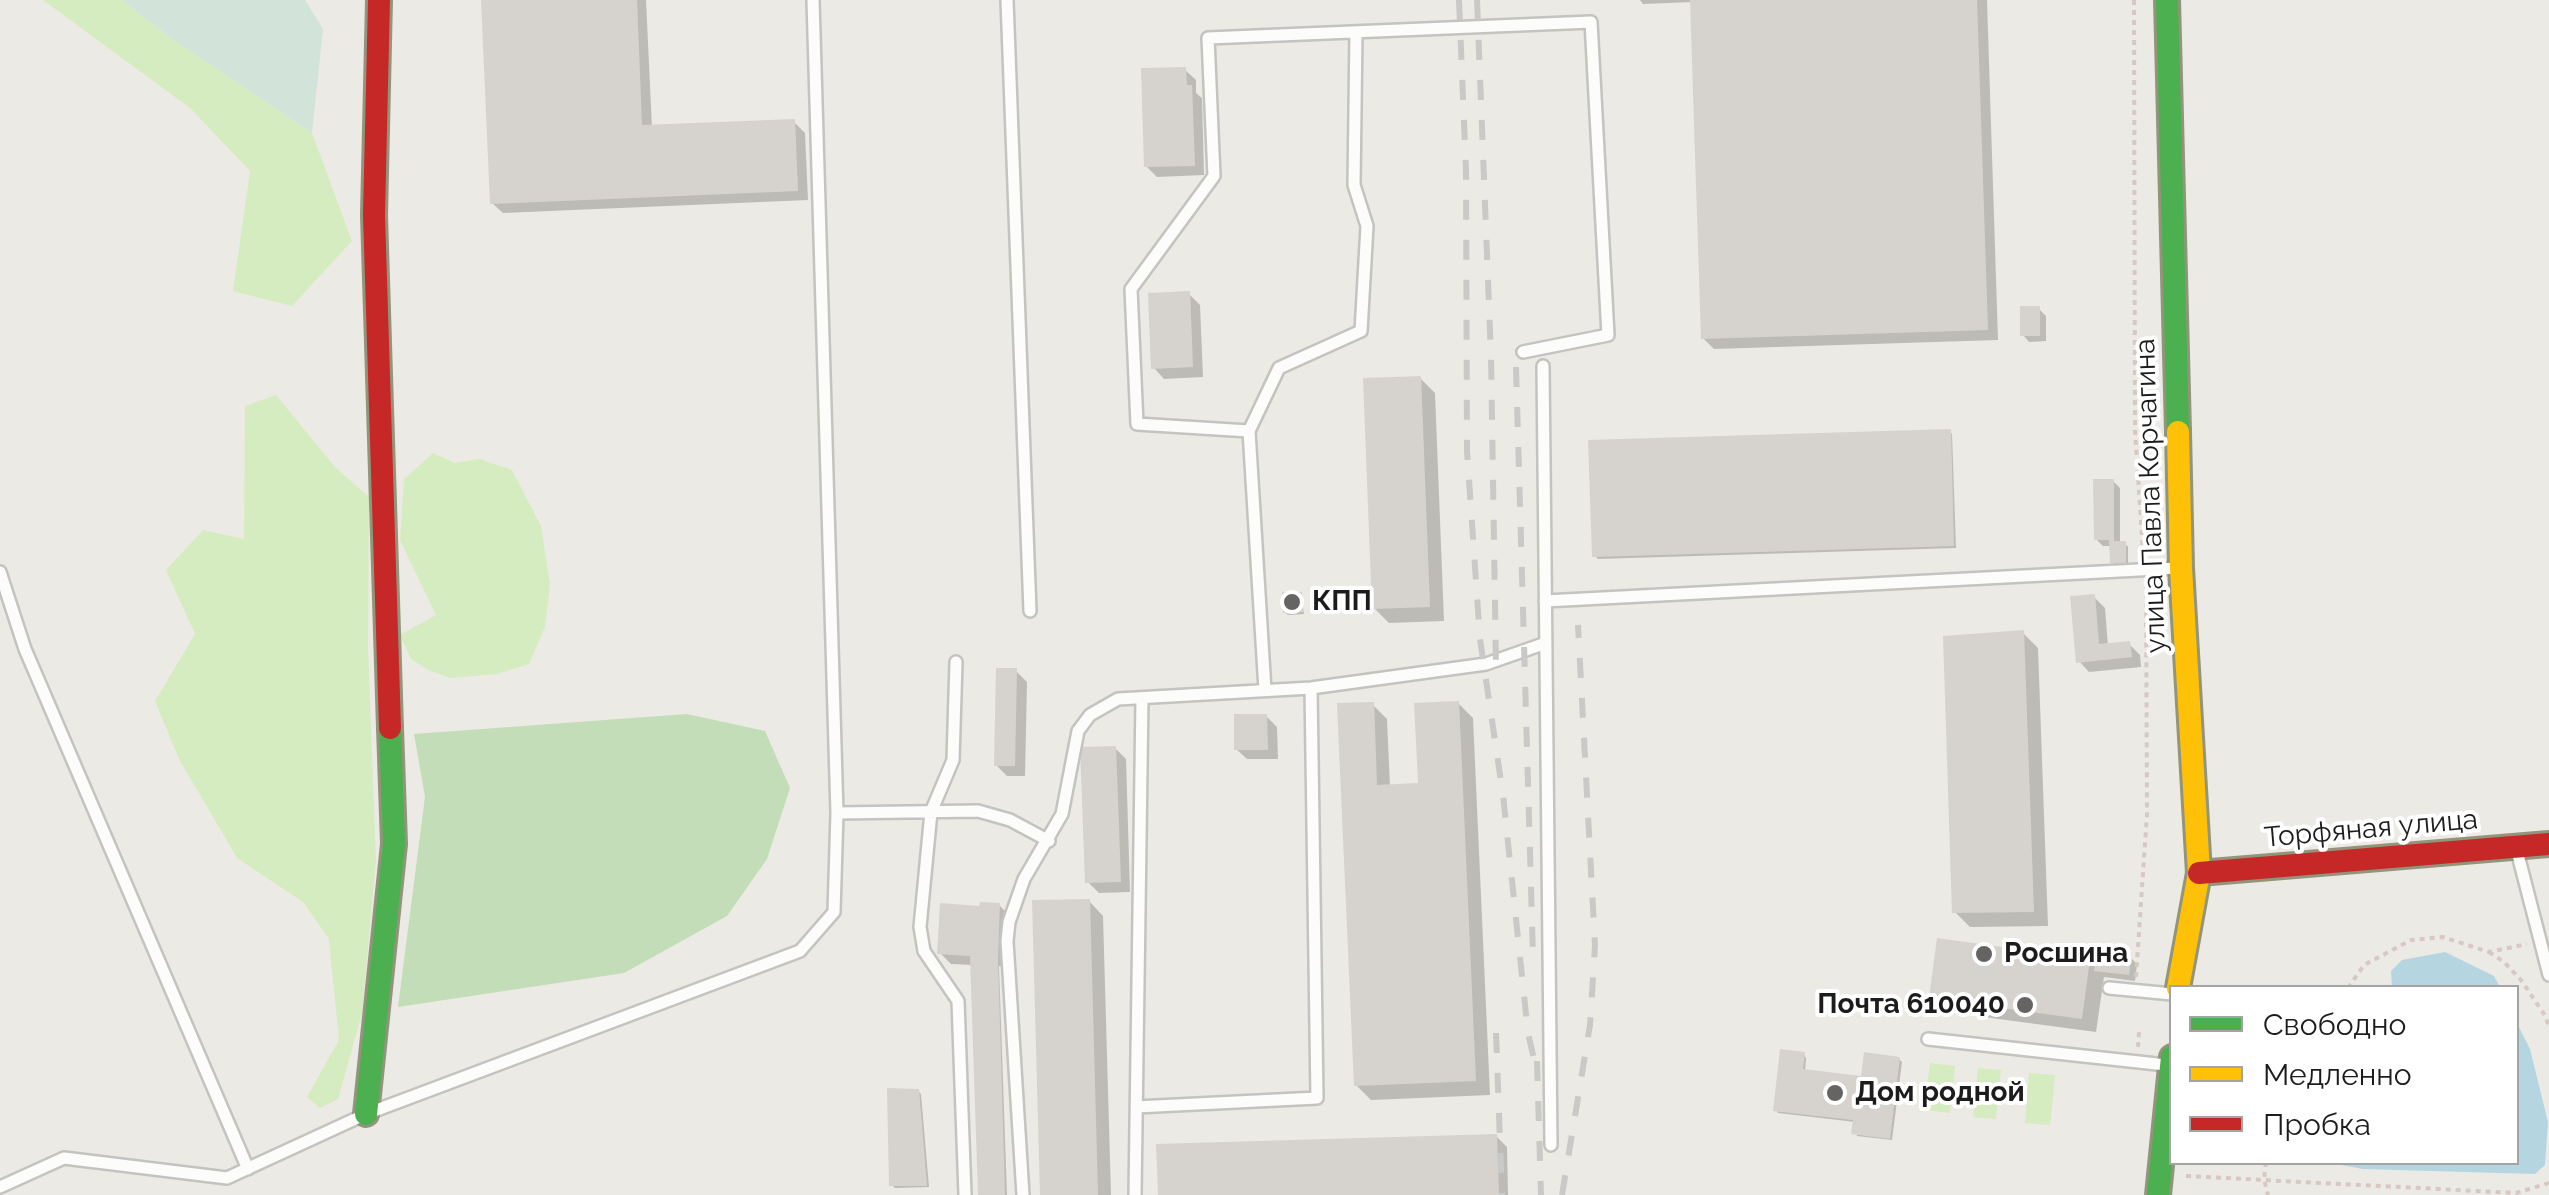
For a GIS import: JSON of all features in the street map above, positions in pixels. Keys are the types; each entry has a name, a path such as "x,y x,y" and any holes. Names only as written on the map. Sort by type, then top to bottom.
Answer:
{"street":[{"path":"366,1114 394,844 374,216 379,0"},
{"name":"улица Павла Корчагина","path":"2166,0 2181,568 2199,873 2179,985"},
{"name":"Торфяная улица","path":"2199,873 2549,844"},
{"path":"2158,1195 2169,1085"}],"lane":[{"path":"0,1187 64,1158 228,1178 366,1114 800,951 834,912 836,813 813,0"},
{"path":"1007,0 1030,611"},
{"path":"1249,431 1137,424 1131,289 1214,176 1208,38 1590,22 1608,335 1524,352"},
{"path":"1266,690 1249,431 1279,368 1362,331 1367,226 1354,184 1356,32"},
{"path":"1542,366 1551,1145"},
{"path":"1545,601 2181,568"},
{"path":"0,572 25,649 248,1169"},
{"path":"1024,1195 1008,941 1018,894 1062,814 1076,741 1083,722 1096,708 1107,702 1142,698 1311,688 1486,664 1543,644"},
{"path":"956,662 953,760 931,812 921,939 932,964 958,1001 965,1195"},
{"path":"1136,1107 1317,1098 1311,688"},
{"path":"1135,1195 1142,698"},
{"path":"836,813 978,811 1010,820 1048,841"},
{"path":"2516,846 2549,974"},
{"path":"2109,988 2169,994"},
{"path":"1928,1038 2169,1065"}],"path":[{"path":"2134,0 2135,431 2148,612 2147,814 2136,982"},
{"path":"2350,985 2364,965 2410,940 2443,937 2489,952 2504,962 2546,1017 2549,1029"},
{"path":"2489,952 2540,942"},
{"path":"2266,1165 2268,1195"},
{"path":"2180,1176 2516,1193 2549,1183"}],"green space":[{"path":"43,0 122,0 175,41 312,133 352,241 292,306 233,291 250,171 190,108"},
{"path":"276,395 335,467 369,497 368,650 376,860 362,1013 338,1099 320,1108 307,1097 339,1040 329,939 303,902 237,858 179,759 155,701 195,634 166,570 203,530 244,539 245,406"},
{"path":"433,453 455,463 479,459 512,470 541,526 550,584 545,627 529,664 497,674 451,678 411,659 400,635 436,615 400,540 404,479"},
{"path":"687,714 765,731 790,788 767,859 727,916 624,973 398,1007 425,797 414,734"},
{"path":"1930,1063 1955,1066 1950,1113 1924,1110"},
{"path":"1978,1068 2001,1070 1996,1119 1973,1117"},
{"path":"2029,1073 2055,1075 2050,1125 2025,1123"}],"shaded area":[{"path":"122,0 305,0 323,29 312,133 175,41"}],"water":[{"path":"2445,952 2494,976 2499,985 2392,985 2391,971 2402,960"},
{"path":"2519,1027 2530,1049 2548,1122 2545,1165 2535,1174 2341,1165 2519,1165"}],"building":[{"path":"481,0 637,0 642,125 795,119 798,191 490,204"},
{"path":"1690,0 1977,0 1988,330 1701,339"},
{"path":"1186,67 1187,85 1192,85 1195,166 1144,167 1141,68"},
{"path":"1190,291 1193,367 1151,369 1148,293"},
{"path":"2020,306 2040,306 2040,336 2020,336"},
{"path":"1421,376 1430,607 1372,609 1363,378"},
{"path":"1951,429 1954,546 1592,557 1588,440"},
{"path":"2093,479 2114,479 2114,541 2126,541 2126,563 2110,563 2109,540 2094,540"},
{"name":"КПП","path":"1282,592 1302,592 1303,612 1283,613"},
{"path":"2095,594 2099,644 2130,641 2132,657 2076,663 2070,596"},
{"path":"2024,630 2034,912 1952,913 1943,636"},
{"path":"996,668 1017,668 1015,766 994,766"},
{"path":"1459,701 1476,1081 1354,1086 1337,703 1374,702 1377,785 1418,783 1414,703"},
{"path":"1234,714 1267,714 1268,750 1234,750"},
{"path":"1116,746 1121,882 1085,883 1080,747"},
{"path":"1090,899 1098,1195 1040,1195 1032,900"},
{"path":"980,902 1000,903 1005,1195 978,1195 970,956 937,954 940,903 979,906"},
{"path":"1937,938 2090,959 2082,1019 1929,998"},
{"path":"2096,951 2131,955 2129,975 2094,971"},
{"name":"Дом родной","path":"1780,1049 1805,1052 1803,1069 1861,1076 1864,1052 1900,1057 1890,1139 1851,1134 1853,1120 1773,1111"},
{"path":"887,1088 919,1089 927,1186 889,1186"},
{"path":"1497,1134 1499,1195 1158,1195 1156,1144"}],"railway":[{"path":"1459,0 1466,170 1467,451 1480,639 1503,795 1528,1033 1537,1072"},
{"path":"1477,0 1491,357 1496,665"},
{"path":"1516,367 1533,956"},
{"path":"1562,1195 1590,1025 1595,946 1578,625"},
{"path":"1496,1033 1502,1195"},
{"path":"1537,1061 1541,1195"}],"traffic: fast":[{"path":"2167,0 2178,432"},
{"path":"366,1114 394,844 390,728"},
{"path":"2158,1195 2169,1087"}],"traffic: slow":[{"path":"2178,432 2181,568 2199,873 2179,985"}],"traffic: jam":[{"path":"379,0 374,215 390,728"},
{"path":"2199,873 2549,844"}],"place":[{"name":"КПП","path":"1292,602"},
{"name":"Росшина","path":"1984,954"},
{"name":"Почта 610040","path":"2025,1005"},
{"name":"Дом родной","path":"1835,1093"}]}
